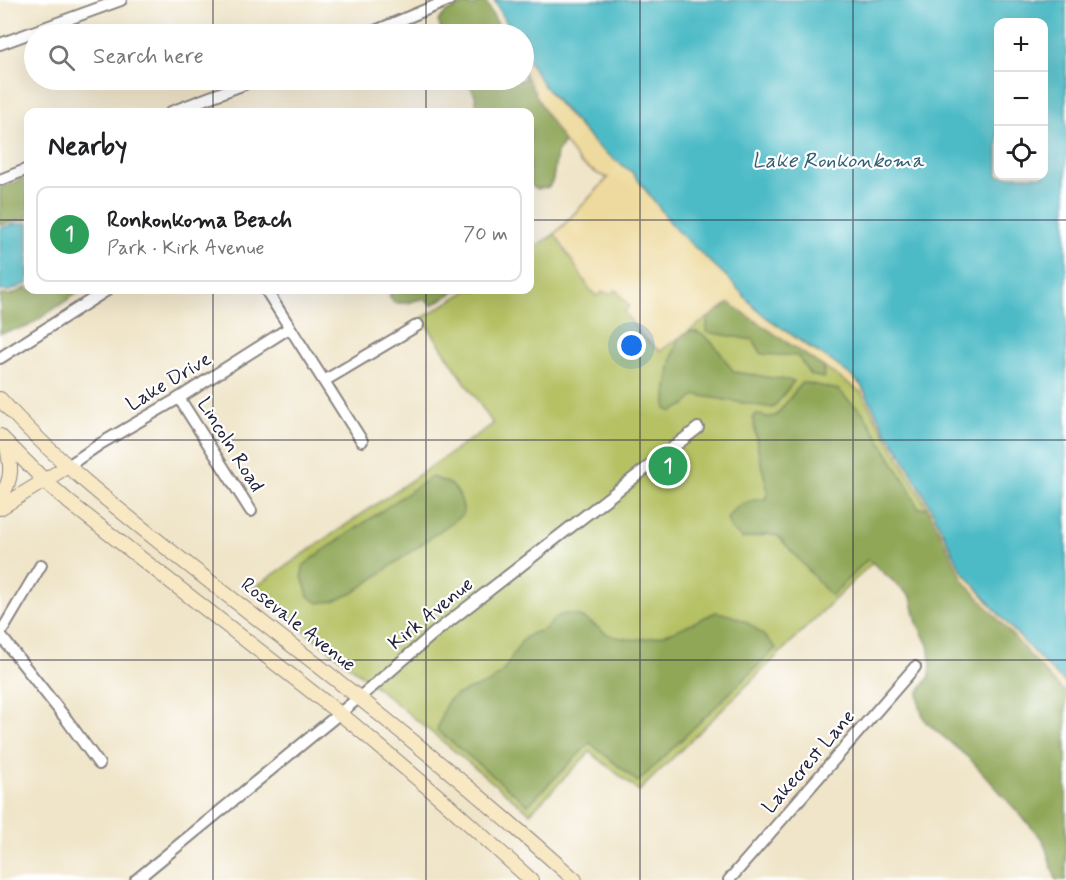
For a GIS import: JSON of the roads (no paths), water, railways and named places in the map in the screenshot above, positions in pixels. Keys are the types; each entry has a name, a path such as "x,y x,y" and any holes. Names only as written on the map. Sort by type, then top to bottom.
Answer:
{"main road":[{"name":"Rosevale Avenue","path":"0,399 40,441 127,517 443,765 575,880"},
{"path":"3,439 45,481 160,575 339,713 436,794 531,880"},
{"path":"0,498 8,485 11,472 3,439"},
{"path":"0,508 68,466"}],"street":[{"path":"55,24 121,0"},
{"path":"392,24 449,0"},
{"path":"0,44 24,35"},
{"path":"182,108 229,90"},
{"path":"0,180 24,171"},
{"path":"0,358 101,294"},
{"path":"268,294 362,441"},
{"path":"324,381 418,325"},
{"name":"Lake Drive","path":"68,466 289,328"},
{"name":"Lincoln Road","path":"179,398 251,511"},
{"name":"Kirk Avenue","path":"136,880 433,634 698,428"},
{"path":"41,565 0,634 99,764"},
{"name":"Lakecrest Lane","path":"729,880 915,667"}],"water":[{"name":"Lake Ronkonkoma","path":"494,0 1066,0 1066,684 1003,619 961,569 930,506 861,385 830,360 755,308 728,278 676,230 633,173 598,147 544,86 534,70 534,24 507,24"},
{"path":"24,223 24,285 10,291 0,291 0,228"}],"place":[{"name":"Ronkonkoma Beach","path":"668,466"}]}
